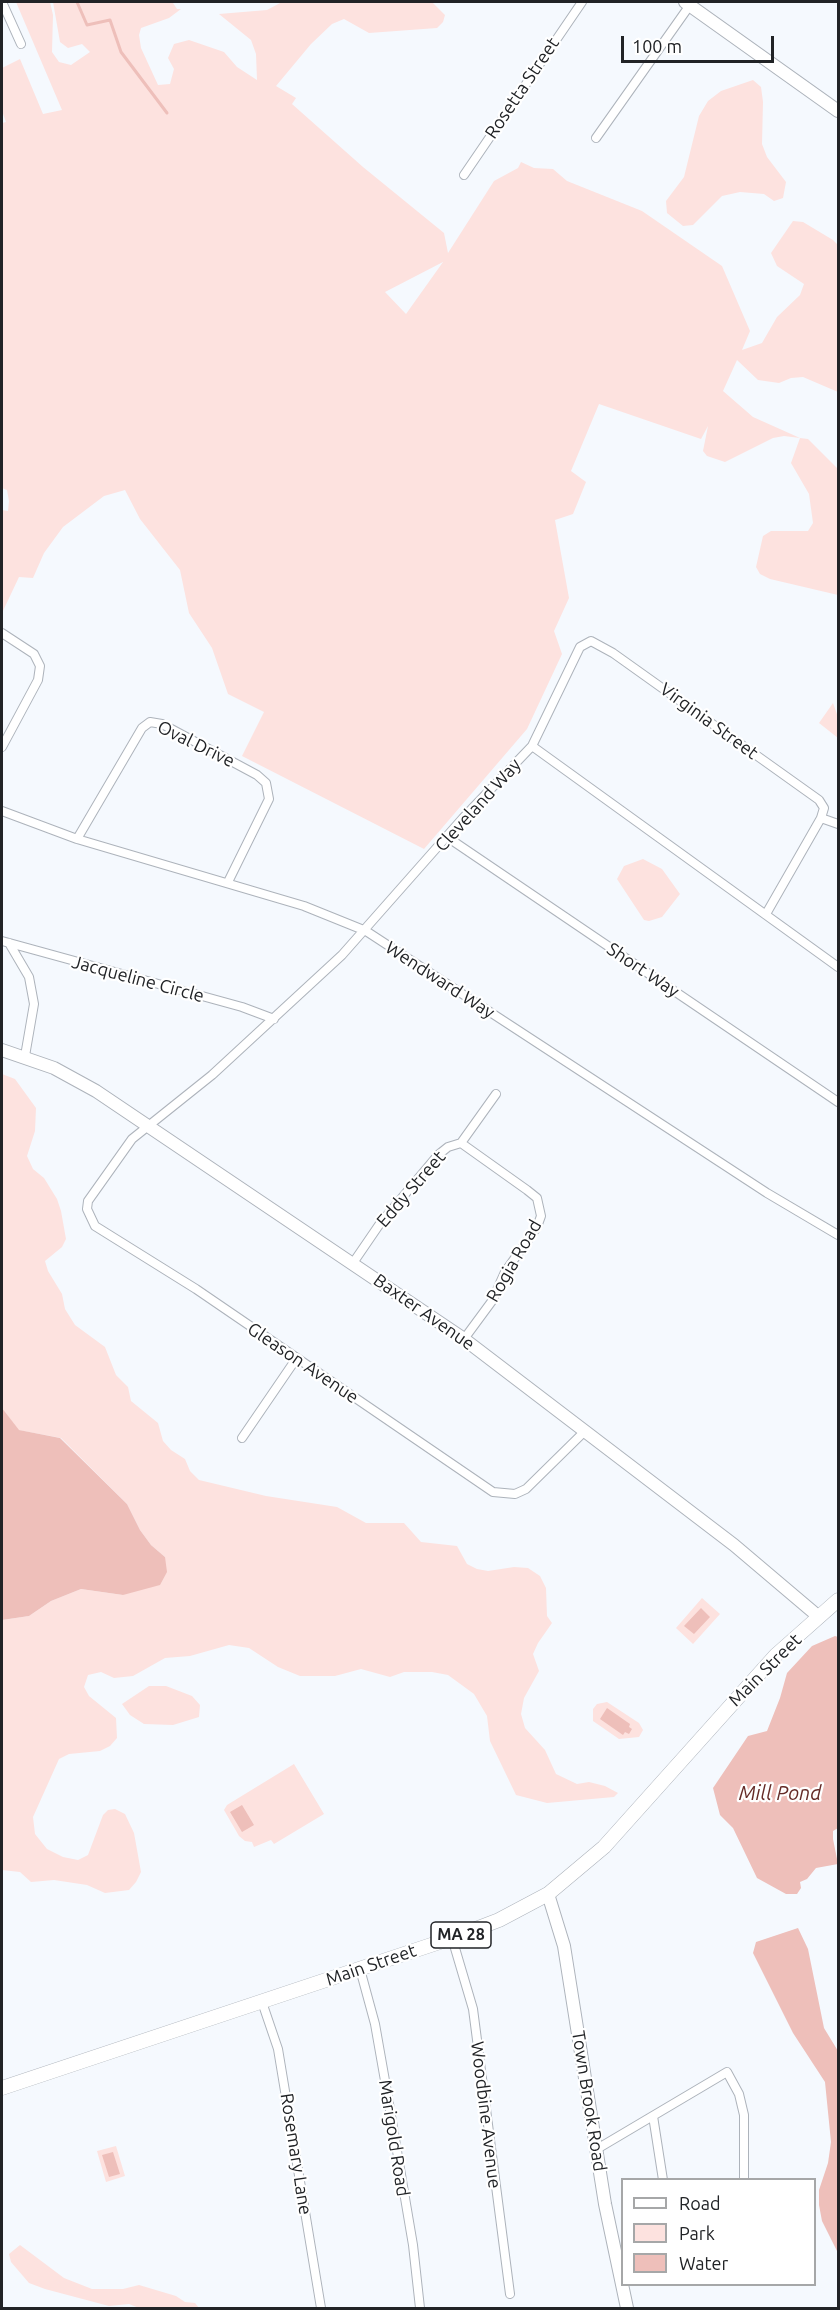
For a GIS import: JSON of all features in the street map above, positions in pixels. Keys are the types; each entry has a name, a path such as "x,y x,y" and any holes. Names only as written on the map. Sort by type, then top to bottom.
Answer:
{"main road":[{"name":"Main Street","path":"2,2088 452,1938 499,1920 548,1894 604,1847 760,1672 838,1600"}],"street":[{"path":"2,2 21,44"},
{"name":"Rosetta Street","path":"464,175 582,2"},
{"path":"596,138 688,3 838,111"},
{"path":"2,633 34,654 40,666 38,680 2,747"},
{"name":"Virginia Street","path":"532,746 580,647 591,641 614,653 819,800 824,808 821,818"},
{"name":"Oval Drive","path":"77,839 142,728 150,722 162,724 257,775 266,783 269,799 228,882"},
{"name":"Cleveland Way","path":"95,1226 87,1209 88,1201 132,1139 213,1075 366,931 447,837 532,746 838,967"},
{"name":"Wendward Way","path":"2,811 77,839 304,906 366,931 767,1193 838,1235"},
{"path":"766,914 821,818 838,824"},
{"name":"Short Way","path":"447,837 838,1102"},
{"path":"5,942 30,977 34,1004 25,1056"},
{"name":"Jacqueline Circle","path":"5,942 242,1007 274,1019"},
{"name":"Baxter Avenue","path":"2,1050 25,1056 78,1080 150,1125 464,1339 734,1545 819,1617"},
{"name":"Eddy Street","path":"353,1263 379,1225 438,1155 448,1147 461,1143 496,1094"},
{"name":"Rogia Road","path":"461,1143 537,1198 542,1216 537,1227 505,1272 492,1301 464,1339"},
{"name":"Gleason Avenue","path":"95,1226 202,1294 493,1492 511,1494 526,1489 539,1479 585,1431"},
{"path":"242,1438 296,1359"},
{"name":"Town Brook Road","path":"548,1894 564,1946 605,2204 621,2280"},
{"name":"Woodbine Avenue","path":"452,1938 473,2009 510,2294"},
{"name":"Marigold Road","path":"360,1969 375,2024 413,2245 420,2308"},
{"name":"Rosemary Lane","path":"262,2002 278,2049 321,2308"},
{"path":"597,2149 727,2072 739,2094 744,2115 744,2178"},
{"path":"653,2116 663,2178"},
{"name":"Town Brook Road","path":"622,2286 627,2308"}],"green space":[{"path":"16,2 50,2 53,15 52,52 59,62 71,65 90,52 82,44 68,48 60,42 53,2 173,3 177,9 181,9 169,18 141,28 139,35 141,48 158,85 170,84 174,69 168,58 174,44 189,40 224,52 237,67 257,80 256,54 251,40 219,14 267,10 282,2 432,2 445,15 443,22 437,28 369,33 344,19 332,24 311,44 276,86 296,98 292,104 363,167 444,233 448,253 494,181 518,168 521,162 534,168 553,169 567,181 642,211 722,266 750,331 742,350 762,343 777,317 800,295 804,284 777,266 771,253 793,221 803,222 838,245 838,392 803,377 791,378 779,383 758,380 737,360 723,391 753,417 800,438 784,436 773,438 725,462 707,456 703,451 708,426 701,439 599,404 571,471 586,482 573,514 555,520 569,598 554,631 562,654 527,729 424,849 242,756 264,712 228,694 212,648 189,613 180,570 140,519 125,490 104,496 63,527 44,553 33,578 19,577 2,613 2,510 8,511 9,501 7,490 2,488 2,123 6,122 2,111 2,68 20,59 43,114 62,110","holes":["443,262 406,314 385,292"]},
{"path":"753,80 761,87 762,144 767,157 786,182 783,198 774,201 764,194 740,192 722,196 693,225 683,226 667,213 666,201 684,177 699,116 708,101 721,91"},
{"path":"800,438 808,439 838,469 838,595 770,579 760,574 756,567 763,536 771,531 808,531 813,523 809,494 791,463"},
{"path":"833,703 838,717 838,738 819,723"},
{"path":"643,859 662,869 680,894 662,917 649,921 644,920 617,879 624,866"},
{"path":"2,1074 15,1079 36,1108 35,1131 27,1156 33,1169 44,1178 57,1199 61,1211 66,1239 62,1247 45,1261 48,1271 62,1294 65,1309 75,1325 105,1347 116,1375 128,1387 131,1401 158,1423 163,1441 171,1450 185,1459 190,1471 199,1480 266,1496 337,1507 366,1523 404,1523 421,1542 457,1546 467,1564 477,1569 488,1571 514,1567 528,1568 540,1576 546,1588 547,1616 552,1623 533,1654 539,1671 524,1698 521,1714 525,1728 545,1750 556,1774 577,1784 589,1782 605,1786 618,1793 614,1797 547,1803 516,1795 490,1741 487,1716 474,1694 448,1675 432,1672 404,1672 390,1677 361,1669 335,1676 300,1676 278,1667 249,1648 229,1645 190,1656 165,1658 133,1676 114,1678 101,1672 88,1675 84,1687 89,1696 116,1718 117,1738 110,1746 100,1751 69,1754 59,1759 33,1817 35,1834 47,1849 63,1857 78,1860 88,1855 103,1815 108,1810 115,1809 125,1814 134,1833 141,1872 129,1890 105,1893 87,1885 54,1880 31,1882 20,1872 2,1870 2,1620 29,1616 51,1601 81,1589 123,1595 165,1557 151,1545 140,1530 127,1504 61,1438 18,1430 2,1408"},
{"path":"702,1598 720,1614 693,1644 676,1628"},
{"path":"149,1686 166,1686 192,1696 200,1705 199,1717 173,1725 144,1724 130,1715 122,1704"},
{"path":"607,1702 639,1723 643,1730 639,1737 619,1739 593,1721 593,1709 597,1704"},
{"path":"294,1764 324,1814 274,1844 271,1840 254,1847 252,1842 245,1841 239,1836 224,1810 227,1805"},
{"path":"116,2146 125,2176 106,2182 97,2151"},
{"path":"20,2245 64,2278 92,2289 123,2289 139,2285 176,2296 185,2302 195,2303 199,2308 139,2308 129,2304 109,2306 45,2289 29,2283 11,2262 9,2254"}],"water":[{"path":"2,1408 19,1430 60,1438 127,1504 140,1530 151,1545 165,1557 167,1572 160,1585 123,1595 81,1589 51,1601 29,1616 2,1620"},
{"path":"701,1608 710,1617 694,1634 684,1626"},
{"name":"Mill Pond","path":"835,1636 838,1637 838,1828 833,1831 833,1839 838,1864 816,1868 807,1879 800,1882 801,1888 797,1894 786,1894 757,1878 733,1828 720,1815 713,1788 748,1736 767,1731 787,1673 812,1646"},
{"path":"607,1708 630,1724 629,1727 632,1729 629,1734 625,1732 623,1735 600,1719"},
{"path":"242,1805 254,1825 242,1832 230,1812"},
{"path":"798,1928 808,1949 824,2028 838,2051 838,2253 822,2221 819,2205 819,2190 828,2163 831,2142 825,2082 793,2033 753,1953 756,1942"},
{"path":"113,2152 120,2174 109,2177 102,2155"}],"waterway":[{"path":"77,2 87,25 110,20 121,52 167,113"}]}
